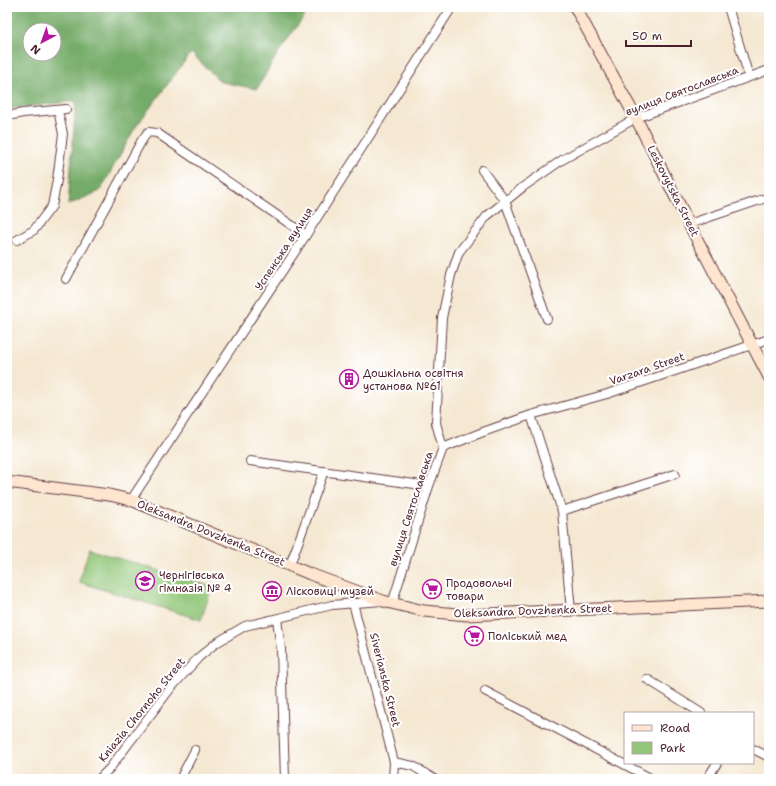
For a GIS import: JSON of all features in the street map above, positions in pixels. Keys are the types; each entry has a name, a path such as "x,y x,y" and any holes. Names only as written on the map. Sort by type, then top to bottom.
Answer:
{"main road":[{"name":"Leskovytska Street","path":"575,7 636,118 689,224 769,377"},
{"name":"Oleksandra Dovzhenka Street","path":"7,482 109,495 131,500 290,565 388,602 424,611 467,615 769,601"}],"street":[{"name":"Успенська вулиця","path":"131,500 306,235 452,7"},
{"path":"728,7 749,77"},
{"name":"вулиця Святославська","path":"388,602 428,486 443,448 436,423 442,318 451,275 459,252 487,216 523,187 562,160 636,118 769,70"},
{"path":"7,116 23,113 62,110 62,134 57,180 52,206 34,230 17,240"},
{"path":"66,279 142,140 148,132 157,133 306,235"},
{"path":"482,170 505,201 547,319"},
{"path":"689,224 769,197"},
{"name":"Varzara Street","path":"443,448 483,432 531,416 607,394 769,339"},
{"path":"531,416 562,511 571,611"},
{"path":"250,461 428,486"},
{"path":"290,565 324,471"},
{"path":"562,511 675,474"},
{"name":"Kniazia Chornoho Street","path":"99,779 110,768 170,689 199,657 216,643 245,626 277,618 332,605 388,602"},
{"name":"Siverianska Street","path":"353,603 394,762 393,779"},
{"path":"277,618 281,649 285,779"},
{"path":"646,679 699,712"},
{"path":"485,691 652,779"},
{"path":"180,779 195,750"},
{"path":"754,750 769,758"},
{"path":"394,762 414,766 434,779"},
{"path":"708,779 716,764"}],"green space":[{"path":"7,7 311,7 278,53 257,89 221,82 191,53 135,128 100,191 68,205 76,101 7,109"},
{"path":"89,549 212,587 201,620 79,582"}],"place":[{"name":"Дошкільна освітня установа №61","path":"349,379"},
{"name":"Чернігівська гімназія № 4","path":"145,581"},
{"name":"Продовольчі товари","path":"432,589"},
{"name":"Лісковиці музей","path":"272,591"},
{"name":"Поліський мед","path":"474,636"}]}
